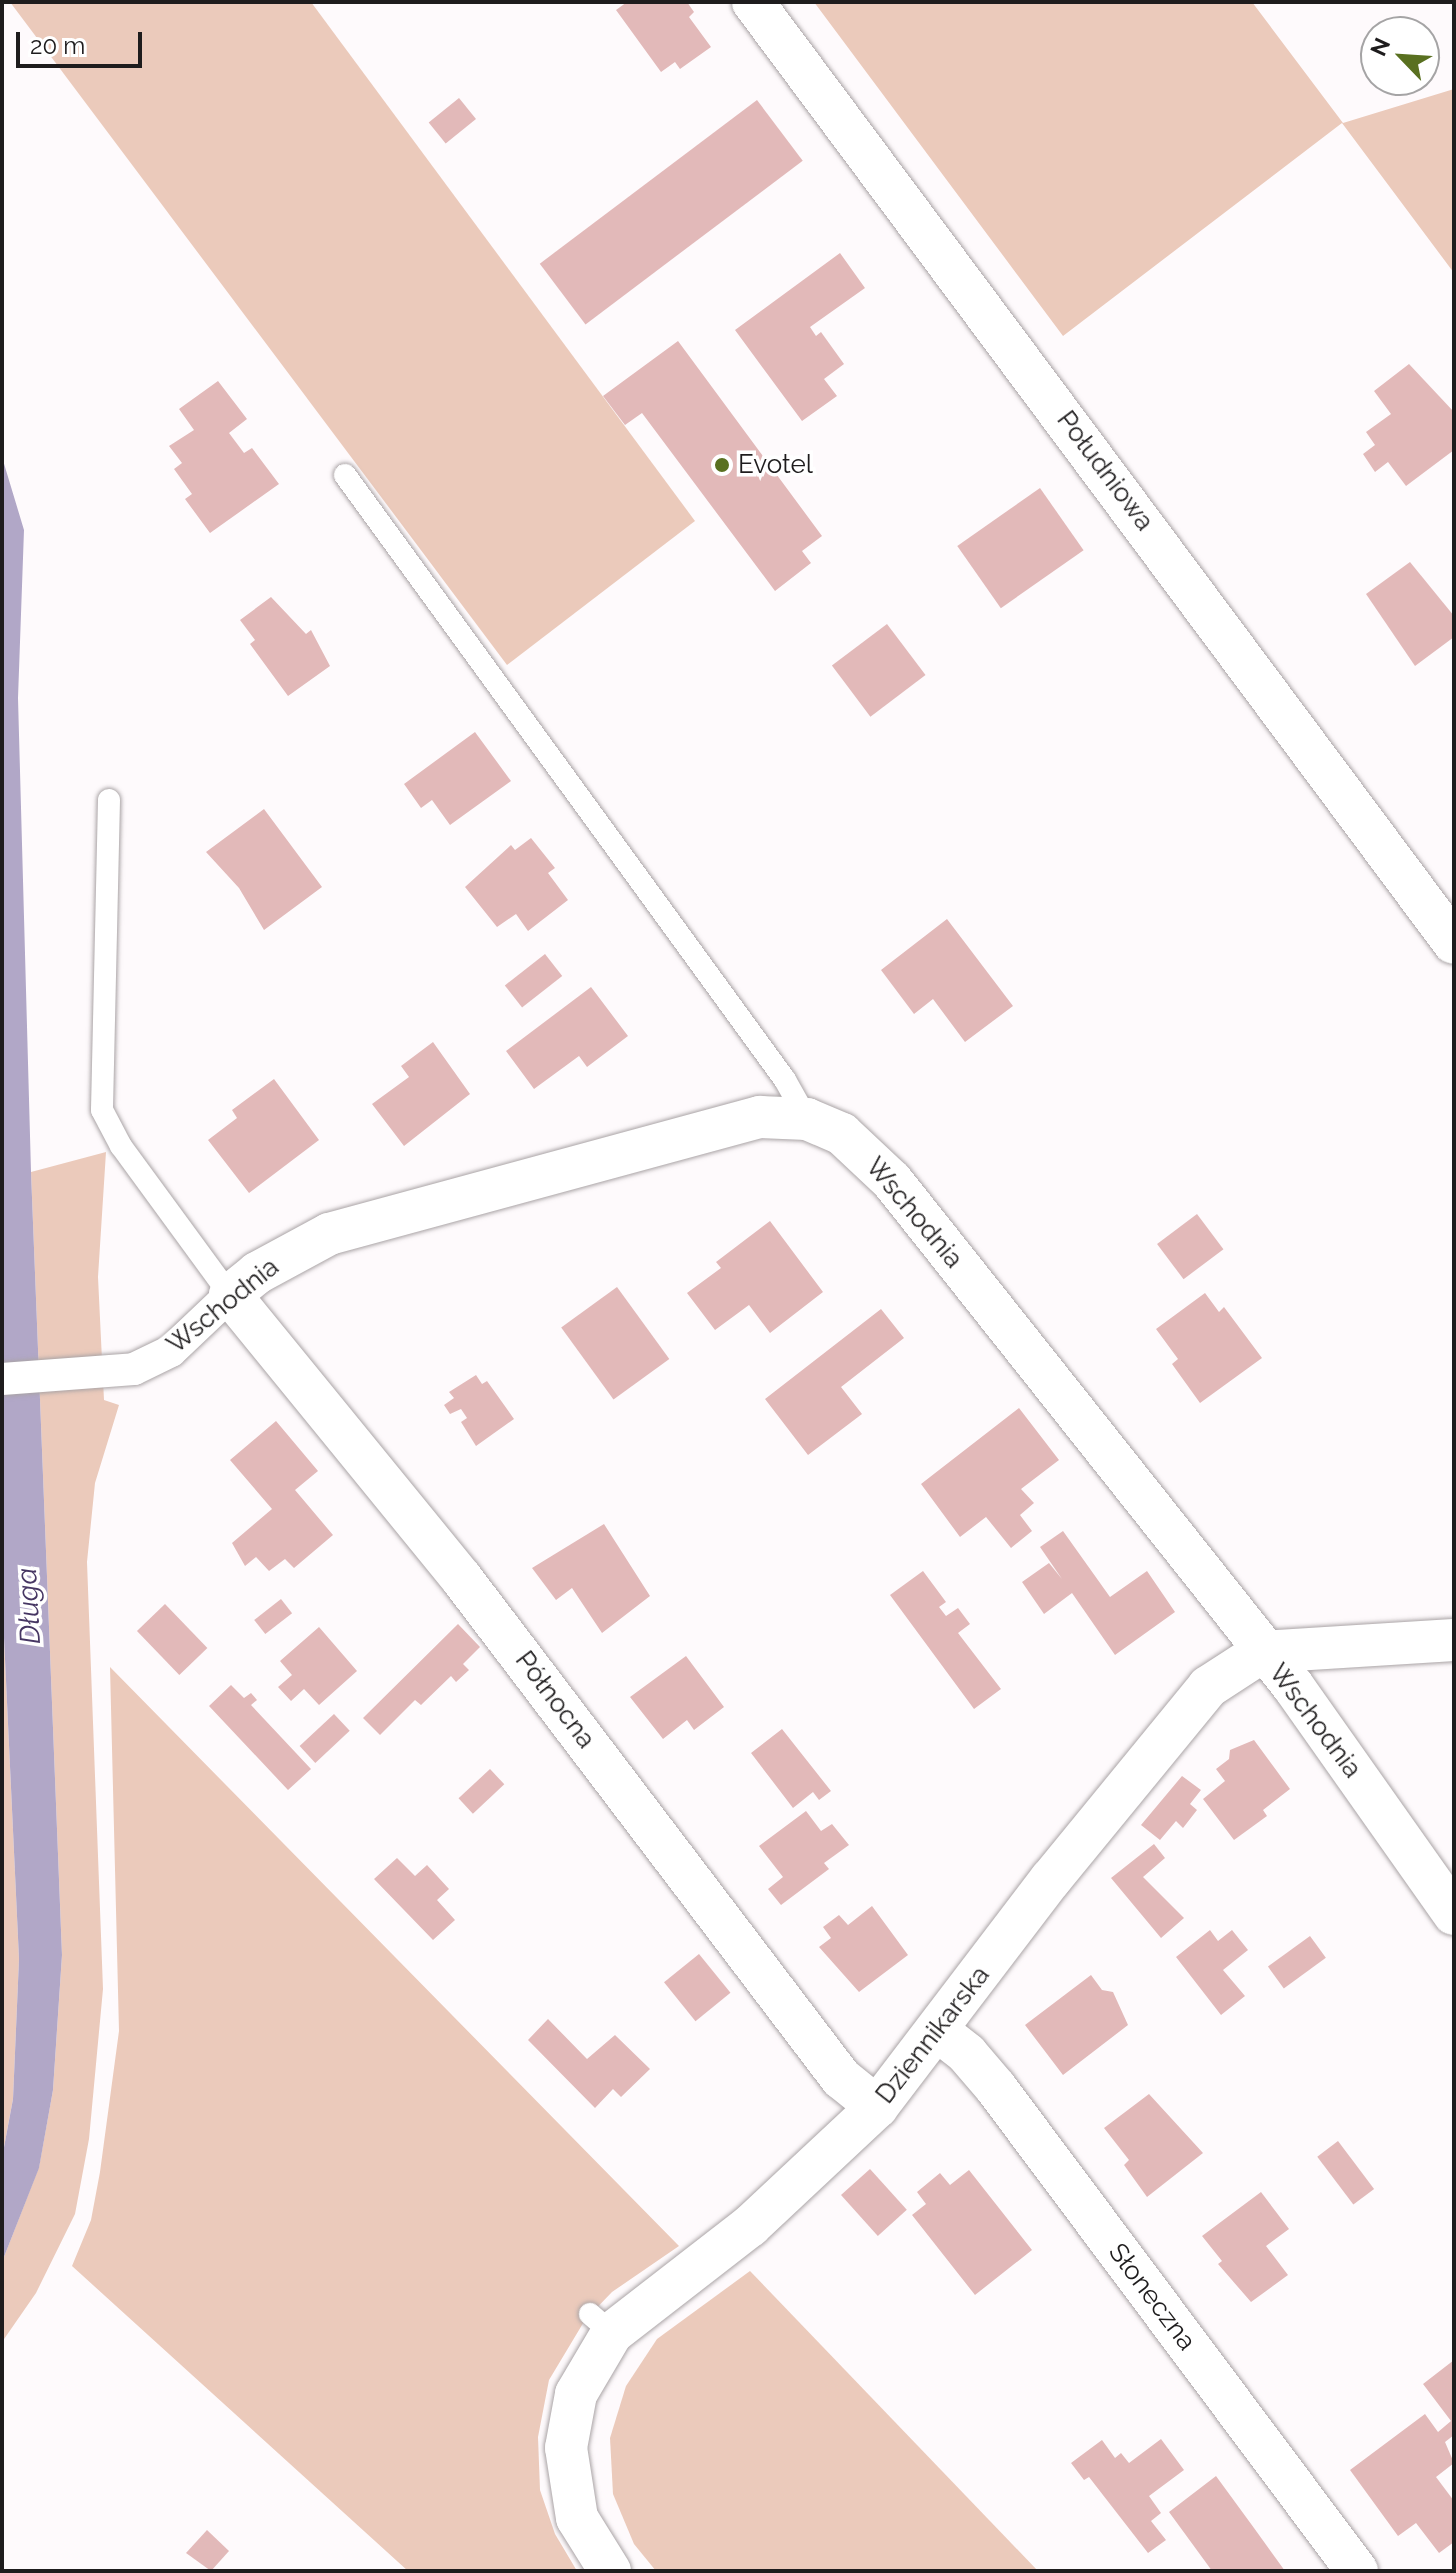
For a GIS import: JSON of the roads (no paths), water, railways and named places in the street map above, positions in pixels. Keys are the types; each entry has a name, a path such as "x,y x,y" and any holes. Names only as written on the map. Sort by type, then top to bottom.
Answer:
{"street":[{"name":"Południowa","path":"753,2 1454,943"},
{"name":"Wschodnia","path":"2,1379 134,1369 171,1351 230,1295 283,1256 329,1234 760,1117 807,1119 842,1134 892,1181 1322,1725 1454,1914"},
{"name":"Północna","path":"230,1295 462,1579 841,2078 877,2107"},
{"name":"Dziennikarska","path":"610,2571 577,2518 566,2448 576,2394 601,2324 750,2226 877,2107 1051,1879 1208,1687 1262,1652 1454,1640"},
{"name":"Słoneczna","path":"938,2031 967,2054 996,2088 1357,2571"}],"lane":[{"path":"345,475 785,1080 807,1119"},
{"path":"109,800 102,1110 121,1146 230,1295"}],"water":[{"name":"Długa","path":"2,457 24,530 18,698 31,1172 62,1955 53,2090 39,2168 2,2262 2,2158 13,2099 19,1959 2,1595"}],"place":[{"name":"Evotel","path":"722,465"}]}
